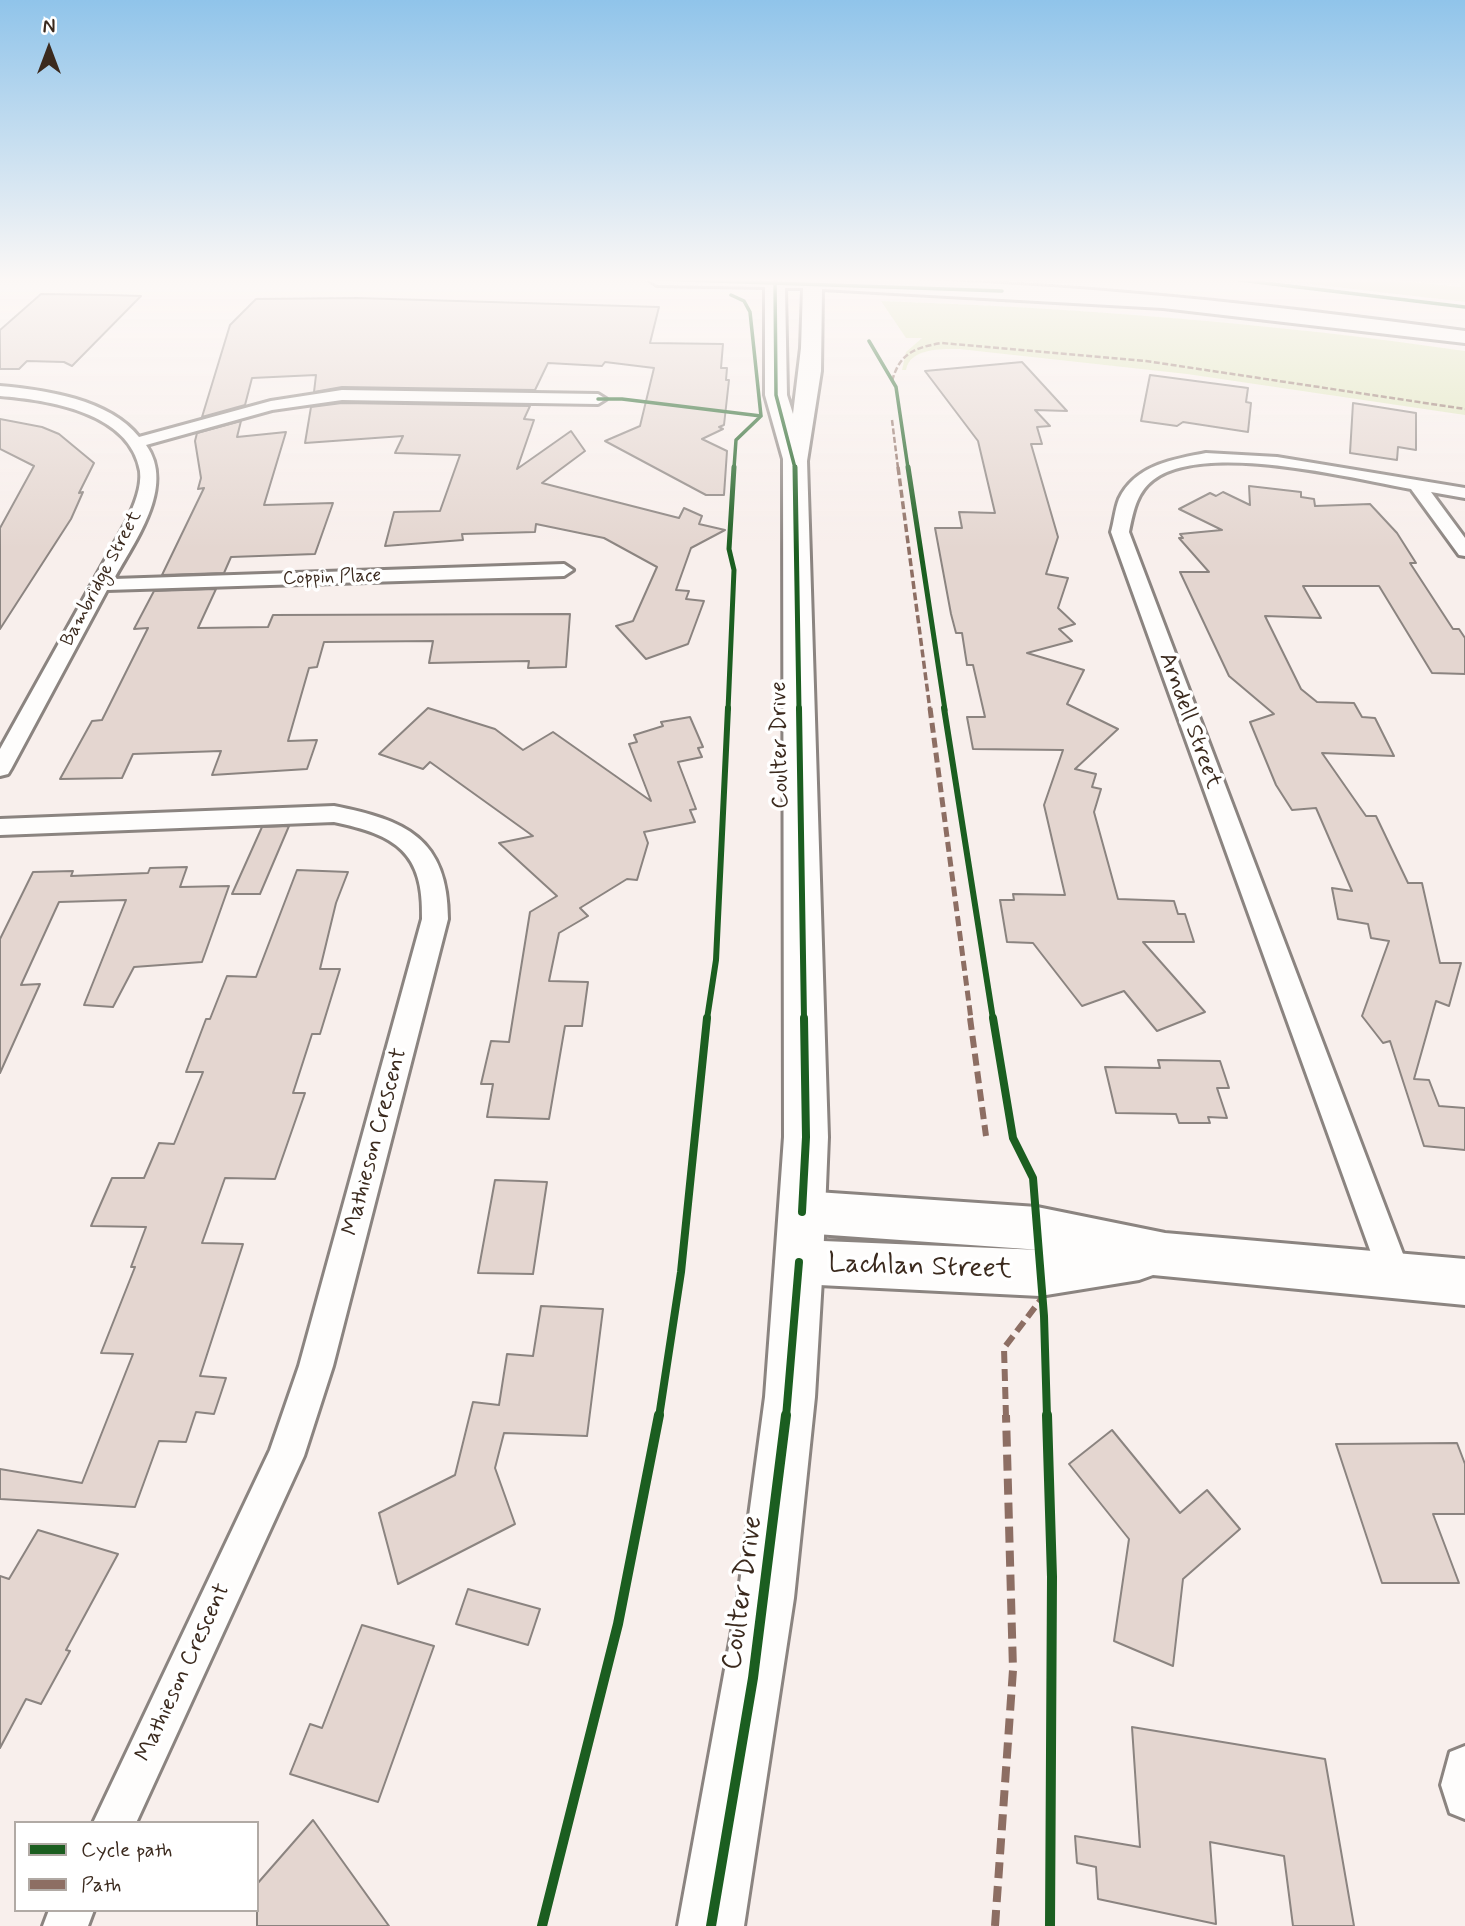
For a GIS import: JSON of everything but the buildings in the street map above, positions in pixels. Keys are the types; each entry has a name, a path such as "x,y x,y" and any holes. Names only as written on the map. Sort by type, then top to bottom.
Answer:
{"main road":[{"name":"Coulter Drive","path":"775,369 776,395 795,461"},
{"name":"Coulter Drive","path":"711,1926 766,1598 790,1397 806,1137 795,461 809,392 811,369"},
{"name":"Lachlan Street","path":"800,1237 1040,1273 1165,1255 1465,1282"}],"street":[{"path":"0,391 45,396 77,405 117,425 136,443 271,406 342,396 598,399"},
{"name":"Bambridge Street","path":"0,769 137,519 146,494 148,471 136,443"},
{"name":"Arndell Street","path":"1395,1275 1120,532 1121,510 1138,484 1170,466 1198,459 1265,459 1465,493"},
{"path":"1416,484 1465,551"},
{"name":"Coppin Place","path":"100,585 564,570"},
{"name":"Mathieson Crescent","path":"0,827 334,814 370,820 402,835 426,858 437,892 435,919 323,1341 286,1456 115,1821"},
{"path":"1465,1766 1462,1785 1465,1798"}],"green space":[{"path":"1140,369 1465,369 1465,415"}],"marked path":[{"path":"892,381 896,369"},
{"path":"1198,369 1465,409"},
{"path":"892,420 986,1136"},
{"path":"995,1926 1013,1670 1004,1348 1042,1298"}],"cycle path":[{"path":"756,369 761,416"},
{"path":"776,369 776,395 795,461 806,1137 802,1212"},
{"path":"885,369 896,387 975,911 1013,1138 1033,1178 1044,1316 1052,1577 1050,1926"},
{"path":"598,399 622,399 761,416"},
{"path":"542,1926 618,1624 649,1471 675,1317 703,1049 716,960 734,570 729,549 736,440 761,416"},
{"path":"711,1926 765,1596 785,1429 799,1262"}]}
